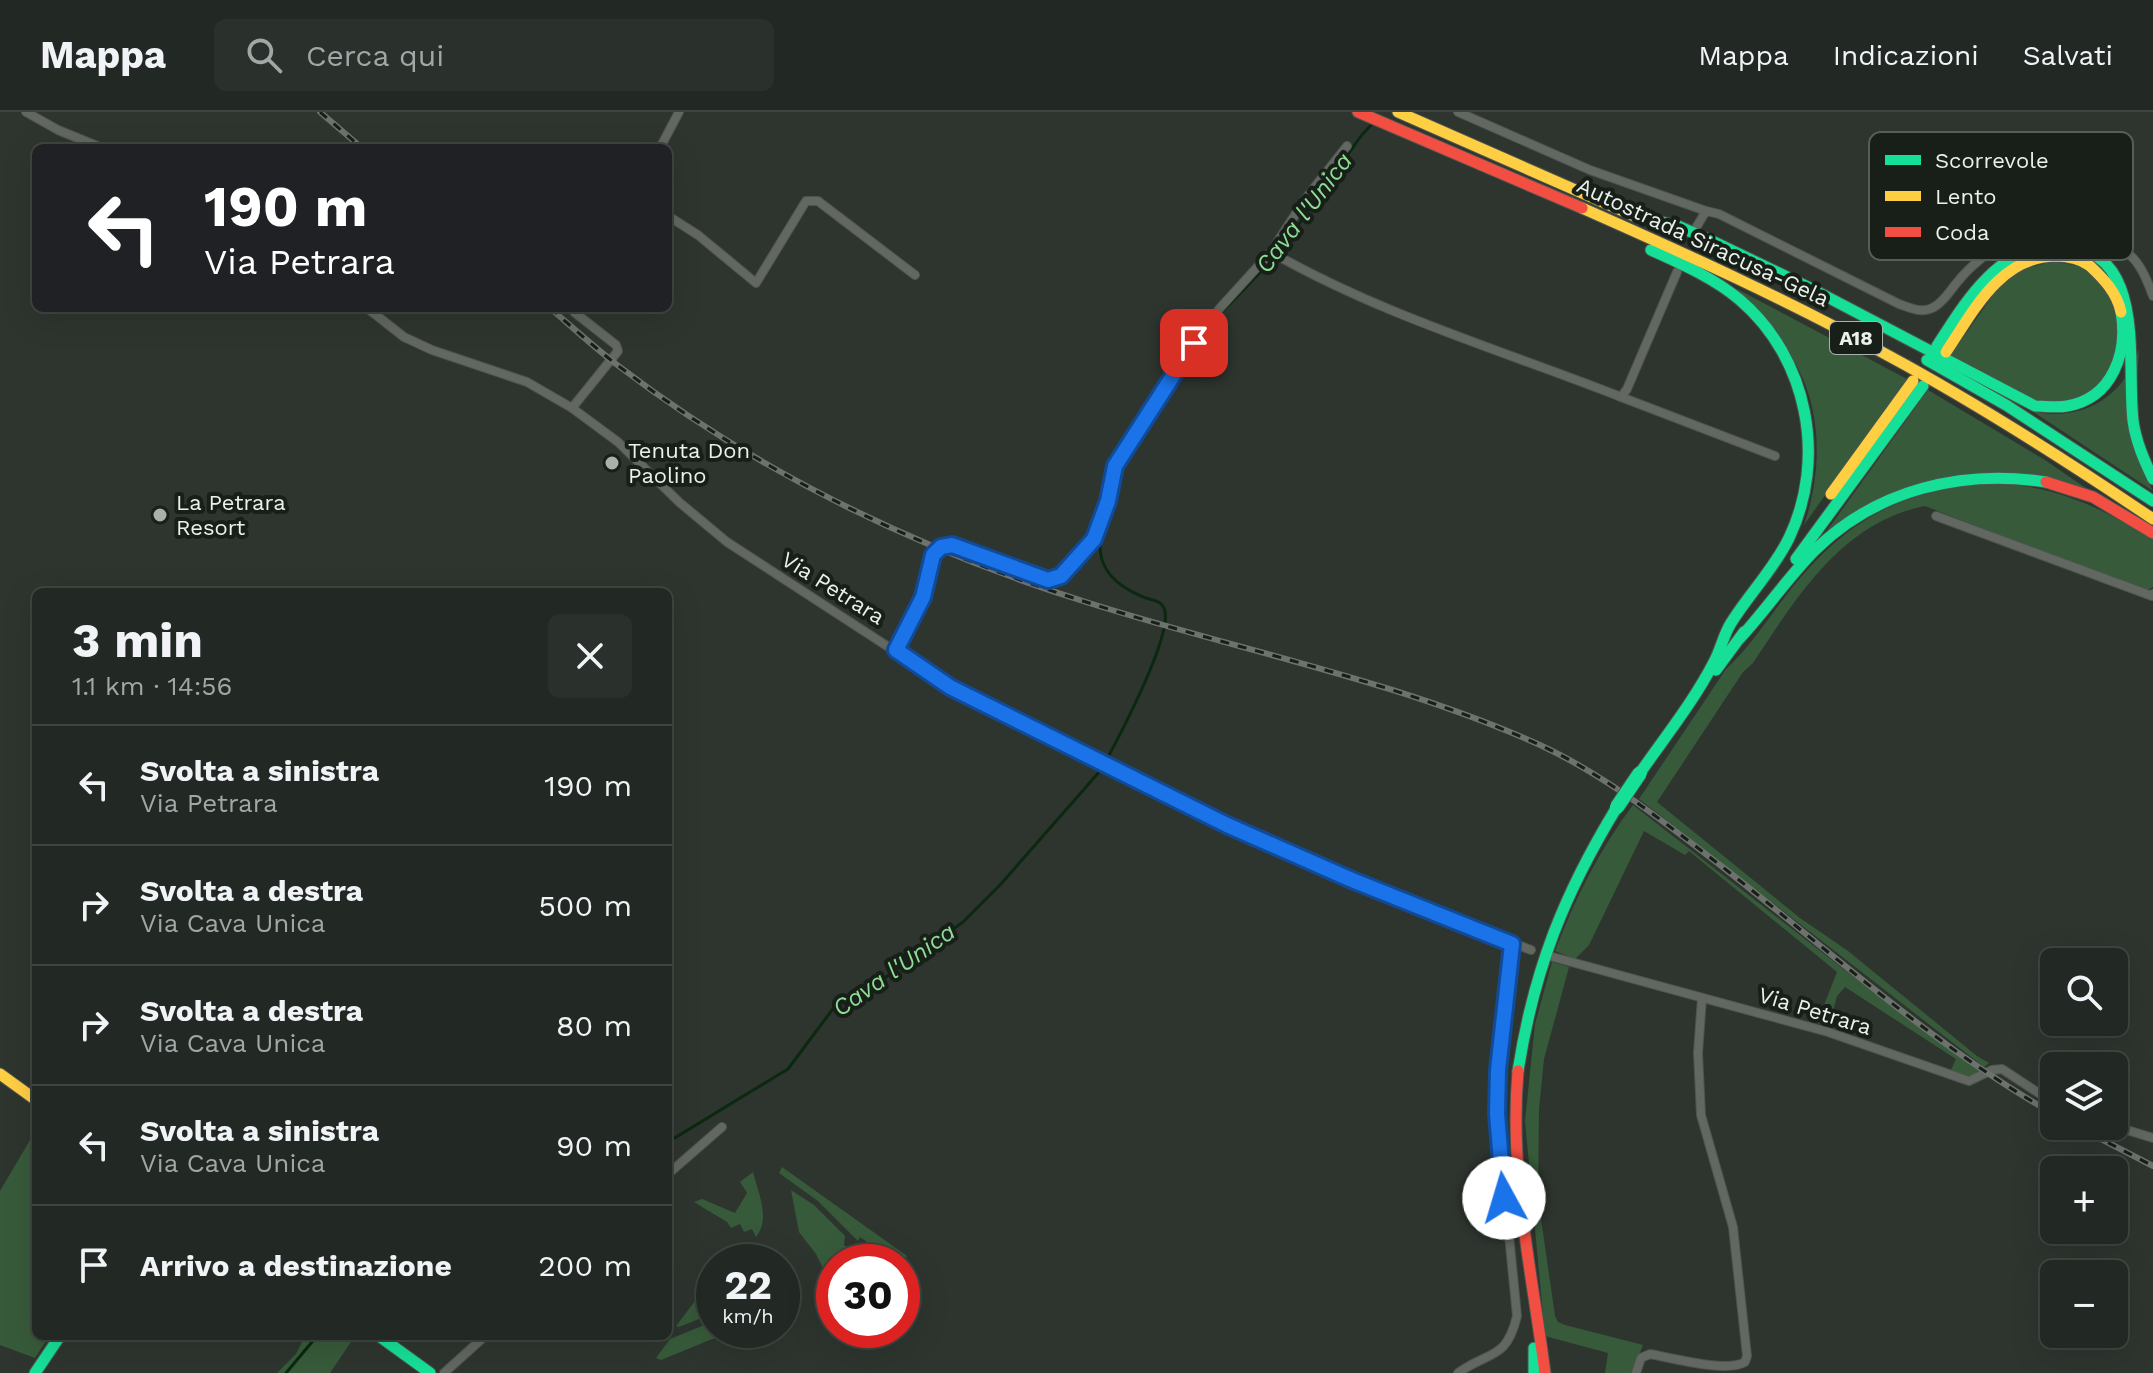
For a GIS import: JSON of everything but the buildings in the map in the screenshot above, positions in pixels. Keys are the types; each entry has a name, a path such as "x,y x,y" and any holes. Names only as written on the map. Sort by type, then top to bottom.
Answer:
{"main road":[{"name":"Autostrada Siracusa-Gela","path":"1399,112 1811,296 2006,405 2153,501"},
{"name":"Autostrada Siracusa-Gela","path":"1362,114 1716,268 1802,310 1909,366 2070,464 2153,519"},
{"path":"1540,191 1593,223 1699,272 1731,293 1765,324 1785,354 1794,375 1806,414 1809,443 1804,495 1789,538 1722,639 1716,658"},
{"path":"1633,215 1678,226 1712,241 2035,406 2051,409 2077,406 2105,391 2127,362 2133,337 2126,301 2107,277 2080,260"},
{"path":"2010,260 1984,280 1942,349 2007,272 2036,260"},
{"path":"2102,260 2125,280 2139,307 2144,351 2136,429 2144,461 2153,479"},
{"path":"1545,1373 1532,1299 1514,1132 1522,1035 1533,982 1555,921 1580,868 1617,807 1716,658 1918,383 1740,638 1690,700"},
{"path":"1740,638 1766,611 1799,566 1842,526 1888,499 1940,483 2004,477 2056,484 2106,504 2153,533"},
{"path":"0,1074 32,1097"},
{"path":"1532,1299 1536,1373"},
{"path":"35,1373 57,1340"},
{"path":"385,1340 430,1373"}],"street":[{"path":"26,112 92,144"},
{"path":"662,144 679,112"},
{"path":"1458,112 1590,170 1719,214 1917,311 1942,302 1959,279 1981,260"},
{"path":"896,650 923,597 933,555 941,547 952,545 1048,580 1055,580 1067,570 1094,539 1108,501 1115,466 1181,361 1220,308 1271,252 1306,198 1347,146"},
{"path":"672,219 698,235 756,283 806,201 811,199 818,201 915,275"},
{"path":"1697,226 1706,211"},
{"path":"1271,252 1327,281 1455,337 1775,456"},
{"path":"2133,260 2144,273 2153,296"},
{"path":"1621,397 1677,272"},
{"name":"Via Petrara","path":"372,312 404,337 535,386 572,408 618,442 679,502 727,542 950,687 1227,825 1352,880 1531,950"},
{"path":"572,408 618,351 616,345 574,312"},
{"path":"1936,516 2153,595"},
{"path":"1458,1373 1506,1346 1517,1316 1497,1114 1498,1070 1512,944"},
{"name":"Via Petrara","path":"1553,957 1828,1032 1969,1081 1992,1070 2002,1069 2040,1094"},
{"path":"1636,1373 1641,1358 1650,1354 1717,1365 1740,1365 1747,1356 1733,1227 1701,1115 1698,1053 1702,998"},
{"path":"672,1171 722,1127"},
{"path":"2128,1130 2153,1138"},
{"path":"444,1373 481,1340"}],"green space":[{"path":"2054,261 2091,269 2130,328 2097,394 2043,404 1950,356 1996,291 2018,271"},
{"path":"1737,289 1907,379 1804,525 1816,466 1812,406 1792,358"},
{"path":"2139,349 2135,403 2142,469 2153,491 2032,411 2067,413 2099,402 2123,381"},
{"path":"1928,390 2045,460 2093,493 2050,480 1926,483 1821,539"},
{"path":"1995,483 2040,489 2078,500 2153,539 2153,587 2145,591 1925,506 1896,515 1869,528 1845,546 1804,589 1753,663 1743,672 1657,802 1800,918 1848,951 1989,1063 1984,1067 1639,799 1726,669 1809,568 1831,546 1878,513 1903,501 1961,486"},
{"path":"1633,805 1983,1073 1966,1076 1951,1070 1956,1059 1845,987 1837,996 1829,1026 1817,1023 1837,972 1689,851 1685,855 1644,831 1589,945 1575,959 1555,951 1589,875"},
{"path":"1552,962 1569,967 1544,1059 1539,1109 1538,1198 1555,1316 1558,1322 1565,1325 1643,1345 1632,1373 1605,1373 1608,1353 1545,1336 1525,1121 1535,1024"},
{"path":"32,1137 32,1340 46,1340 35,1358 0,1345 0,1191"},
{"path":"782,1167 890,1244 870,1244 860,1237 858,1241 818,1201 779,1173"},
{"path":"753,1172 763,1214 756,1237 752,1229 744,1232 740,1224 731,1228 727,1222 694,1202 702,1199 735,1213 747,1193 740,1182"},
{"path":"791,1190 814,1205 845,1236 844,1244 816,1244 816,1254 799,1232"},
{"path":"696,1300 696,1320 676,1326"},
{"path":"696,1328 696,1346 661,1360 656,1358 672,1340"},
{"path":"303,1340 352,1340 330,1373 277,1373 296,1354"}],"waterway":[{"name":"Cava l'Unica","path":"1177,376 1223,311 1277,255 1373,123"},
{"name":"Cava l'Unica","path":"1104,524 1100,548 1112,577 1129,590 1159,602 1165,611 1165,624 1153,663 1107,759"},
{"name":"Cava l'Unica","path":"672,1140 788,1069 835,1006 886,977 963,922 1000,885 1100,771"},
{"name":"Cava l'Unica","path":"286,1373 314,1340"}],"railway":[{"path":"320,112 357,144"},
{"path":"555,312 616,364 725,439 840,504 900,532 961,558 1086,602 1429,702 1485,722 1564,757 1611,785 1677,832 1924,1028 2040,1106"},
{"path":"2103,1140 2153,1166"}],"traffic: fast":[{"path":"1633,215 1678,226 1712,241 1814,290 2035,406 2063,407 2096,394 2114,371 2119,357 2123,327 2121,312"},
{"path":"1640,773 1698,691 1731,623 1789,538 1801,507 1807,476 1808,443 1804,411 1795,380 1782,351 1763,324 1740,300 1719,285 1651,250"},
{"path":"1937,346 1971,296 2011,260"},
{"path":"2100,260 2119,283 2126,309 2133,421 2138,444 2153,479"},
{"path":"1927,360 2006,405 2153,501"},
{"path":"1796,559 1923,386"},
{"path":"1740,638 1815,550 1839,529 1893,498 1953,482 1984,479 2046,482"},
{"path":"1716,670 1744,632"},
{"path":"1617,807 1640,773"},
{"path":"1518,1071 1533,999 1554,933 1581,871 1617,807"},
{"path":"35,1373 57,1340"},
{"path":"385,1340 430,1373"},
{"path":"1534,1348 1534,1373"}],"traffic: slow":[{"path":"1398,112 1639,218"},
{"path":"1582,208 1776,297 1889,356 2023,434 2153,519"},
{"path":"1946,352 1990,290 2018,266 2033,260"},
{"path":"2079,260 2095,271 2109,287 2121,312"},
{"path":"1831,494 1913,381"},
{"path":"0,1074 32,1097"}],"traffic: jam":[{"path":"1358,112 1582,208"},
{"path":"2046,482 2093,497 2153,533"},
{"path":"1518,1071 1519,1185 1545,1373"}],"place":[{"name":"Tenuta Don Paolino","path":"612,463"},
{"name":"La Petrara Resort","path":"160,515"}],"route":[{"path":"1194,343 1115,466 1108,501 1094,539 1061,576 1048,580 952,545 941,547 933,555 923,597 896,650 950,687 1227,825 1352,880 1512,944 1498,1070 1497,1114 1504,1198"}]}
